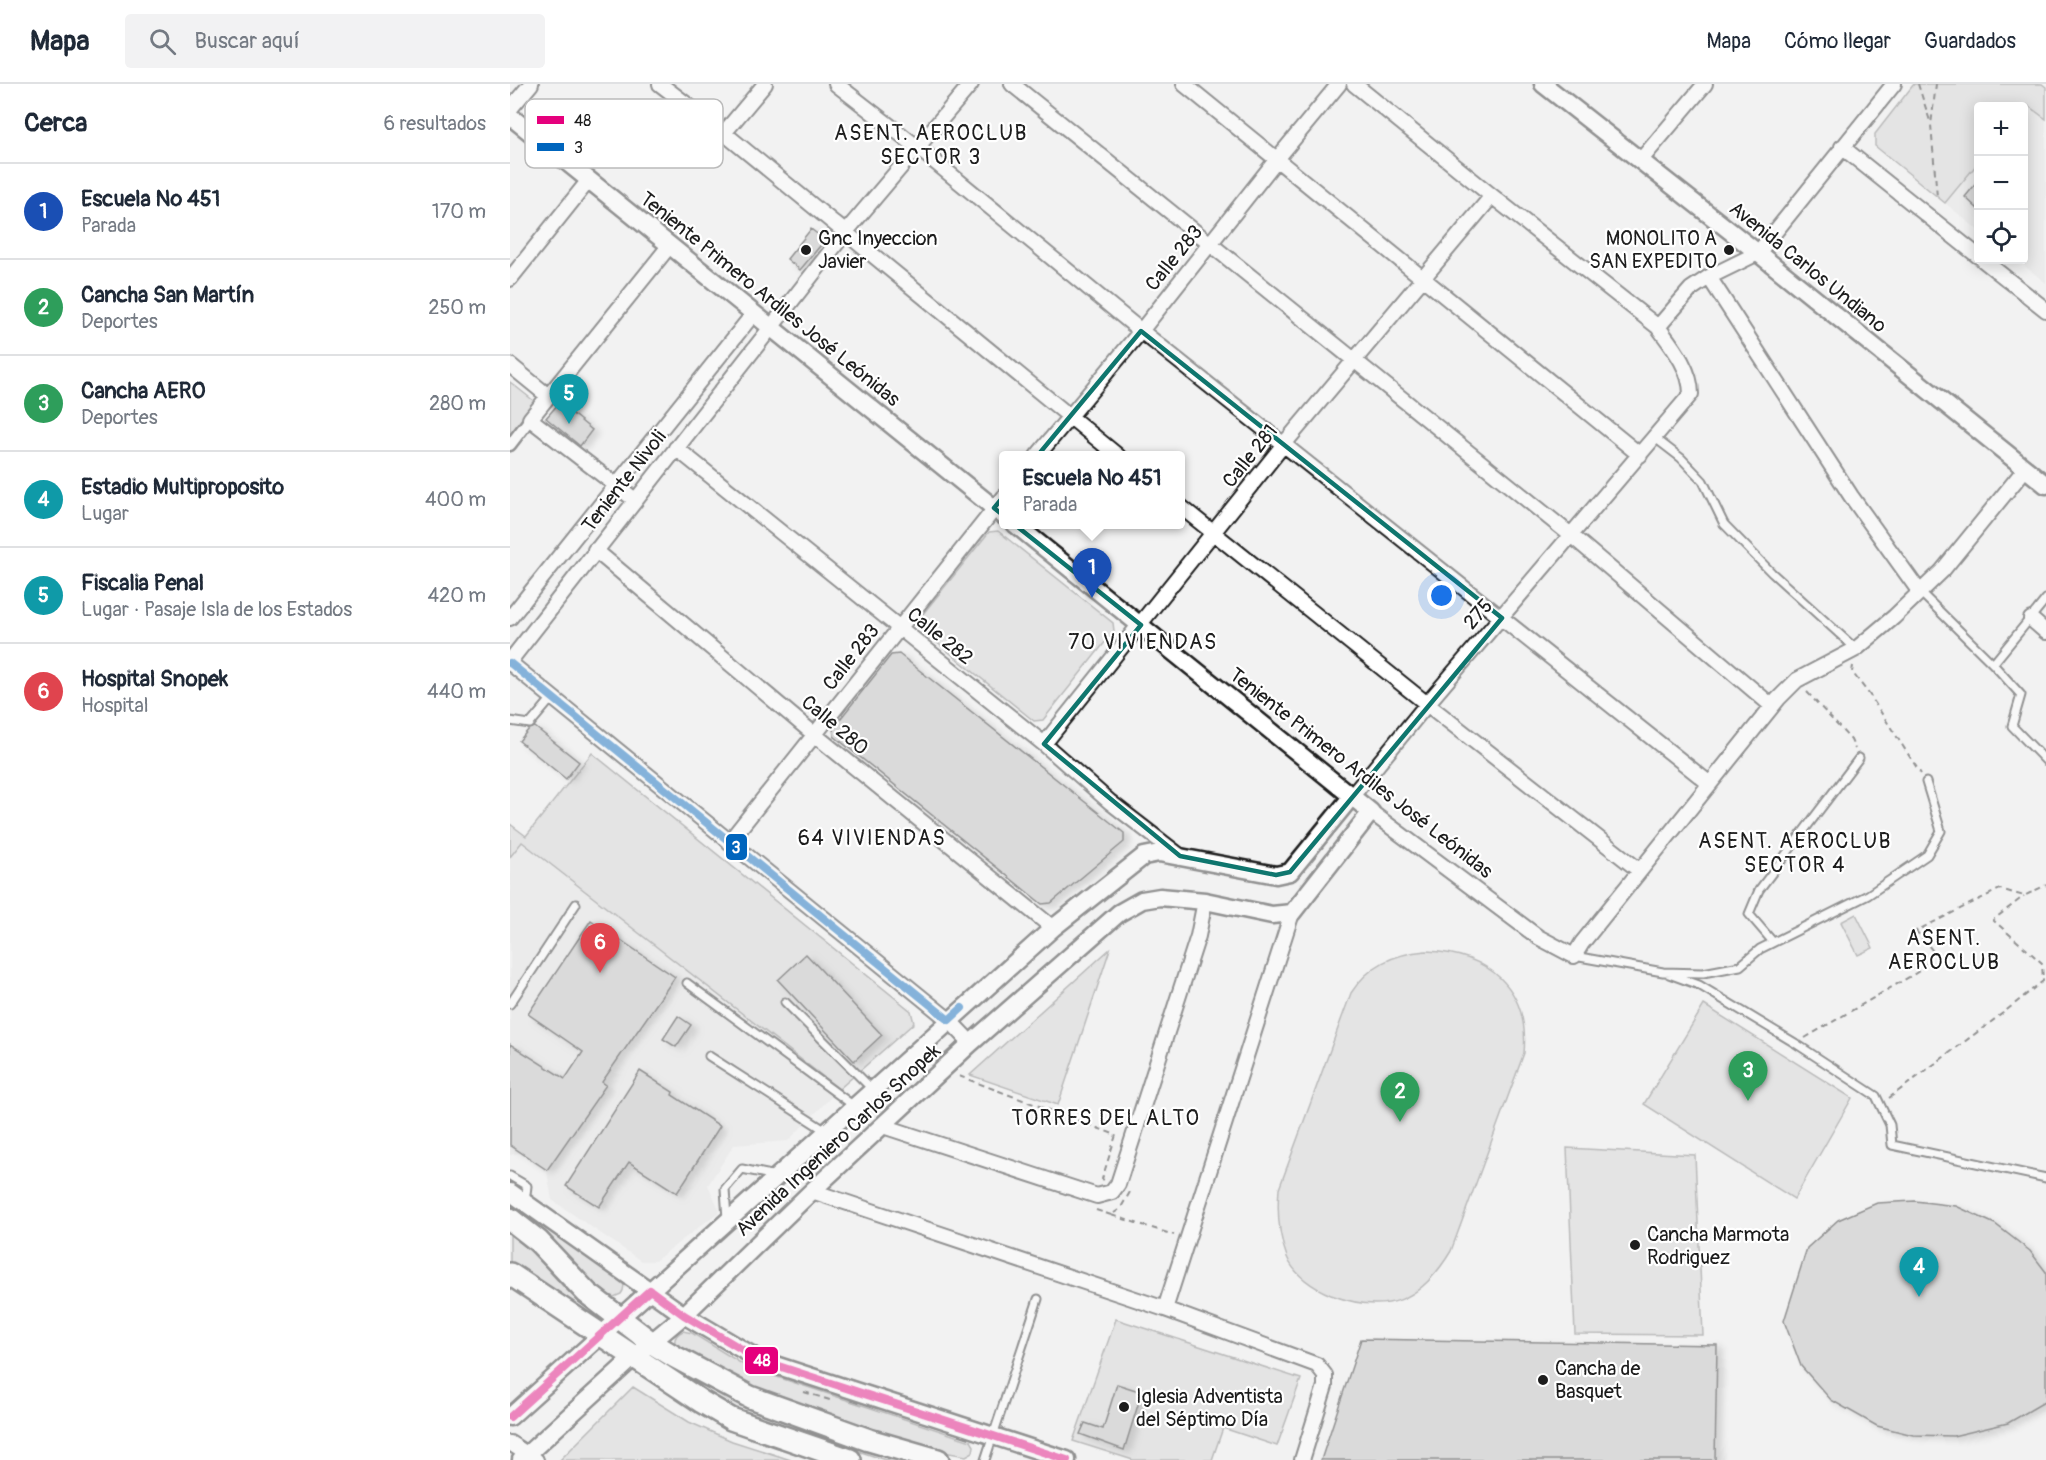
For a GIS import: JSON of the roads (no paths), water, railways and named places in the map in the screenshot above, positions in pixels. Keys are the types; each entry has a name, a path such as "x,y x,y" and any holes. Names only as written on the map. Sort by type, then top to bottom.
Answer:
{"main road":[{"path":"510,1219 538,1241 587,1293 652,1343 675,1357 750,1397 869,1440 938,1460"},
{"path":"510,1274 731,1419 850,1460"}],"street":[{"path":"510,109 531,84"},
{"path":"660,84 679,99"},
{"path":"765,84 724,134 1112,451"},
{"path":"836,84 917,147 1141,331 1710,784"},
{"name":"Teniente Nivoli","path":"510,662 595,550 844,234 971,84"},
{"path":"1012,84 1572,536 1772,706"},
{"path":"1184,84 1640,455"},
{"name":"Calle 283","path":"1041,451 1141,331 1339,84"},
{"path":"1354,84 1658,327 1691,289 1709,277 1758,254 1894,84"},
{"name":"Avenida Carlos Undiano","path":"1543,84 2046,485"},
{"path":"1640,161 1705,84"},
{"name":"Teniente Primero Ardiles José Leónidas","path":"510,116 525,128"},
{"path":"1842,147 1974,253"},
{"name":"Teniente Primero Ardiles José Leónidas","path":"574,168 770,327 999,506"},
{"path":"510,279 589,180"},
{"name":"Calle 281","path":"1044,744 1284,444 1492,196"},
{"path":"510,445 670,245"},
{"path":"1988,264 2046,310"},
{"path":"1709,277 1844,486 1919,591"},
{"name":"Teniente Nivoli","path":"510,618 754,313"},
{"name":"275","path":"1299,862 1427,704 1691,394 1691,383 1679,358 1658,327"},
{"path":"510,365 548,396"},
{"path":"530,419 635,500"},
{"name":"Calle 282","path":"675,448 1044,744 1110,802 1180,856"},
{"path":"1574,956 1772,706 1797,680 1856,649 1894,617 1942,571 2025,469"},
{"name":"Calle 283","path":"729,842 899,628 999,508"},
{"path":"1185,510 1640,871"},
{"name":"Teniente Primero Ardiles José Leónidas","path":"1020,529 1371,812 1538,937 1574,956"},
{"name":"Calle 280","path":"595,550 815,735 1053,928"},
{"path":"2031,619 2046,632"},
{"path":"510,662 949,1020 971,1043"},
{"path":"1165,1309 1292,913 1371,812"},
{"name":"Avenida Ingeniero Carlos Snopek","path":"510,1417 949,1020 1053,928 1144,856 1159,853 1180,856 1276,875 1290,872 1299,862"},
{"name":"Avenida Ingeniero Carlos Snopek","path":"528,1458 634,1356 684,1315 812,1191 971,1043 1119,913 1142,900 1160,897 1205,901 1272,915 1292,913"},
{"path":"883,1126 1097,1196 1113,1192 1118,1184 1198,936 1205,901"},
{"path":"812,1191 1165,1309 1317,1365 1325,1375 1325,1386 1302,1460"},
{"path":"510,1192 684,1315 760,1360 1066,1460"},
{"path":"510,1443 528,1458"}],"lane":[{"path":"1655,438 1681,458 1703,481 1724,524 1772,573 1856,649"},
{"path":"1919,591 2021,695 2012,726 2046,761"},
{"path":"1993,664 2046,599"},
{"path":"510,721 530,724 552,698"},
{"path":"1773,942 1749,914 1759,890 1859,758"},
{"path":"1574,956 1664,972 1703,973 1740,966 1760,949 1868,895 1927,855 1941,831 1926,782"},
{"path":"510,1004 576,904"},
{"path":"1664,972 1699,985 1795,1043 1876,1096 1883,1106 1890,1125 1892,1145 2046,1179"},
{"path":"687,983 854,1106"},
{"path":"785,1002 872,1089"},
{"path":"709,1056 826,1131"},
{"path":"727,1220 725,1189 742,1169 776,1176"},
{"path":"510,1176 526,1186 525,1202"},
{"path":"985,1460 1038,1299"}],"place":[{"name":"Gnc Inyeccion Javier","path":"806,250"},
{"name":"MONOLITO A SAN EXPEDITO","path":"1729,250"},
{"name":"Fiscalia Penal","path":"569,424"},
{"name":"Escuela Nº 451","path":"1092,598"},
{"name":"Hospital Snopek","path":"600,973"},
{"name":"Cancha AERO","path":"1748,1101"},
{"name":"Cancha San Martín","path":"1400,1122"},
{"name":"Cancha Marmota Rodriguez","path":"1635,1245"},
{"name":"Estadio Multiproposito","path":"1919,1297"},
{"name":"Cancha de Basquet","path":"1543,1380"},
{"name":"Iglesia Adventista del Séptimo Día","path":"1124,1407"}],"district":[{"name":"ASENT. AEROCLUB SECTOR 3","path":"931,145"},
{"name":"70 VIVIENDAS","path":"1143,642"},
{"name":"64 VIVIENDAS","path":"872,838"},
{"name":"ASENT. AEROCLUB SECTOR 4","path":"1795,853"},
{"name":"ASENT. AEROCLUB","path":"1944,950"},
{"name":"TORRES DEL ALTO","path":"1106,1118"}]}
